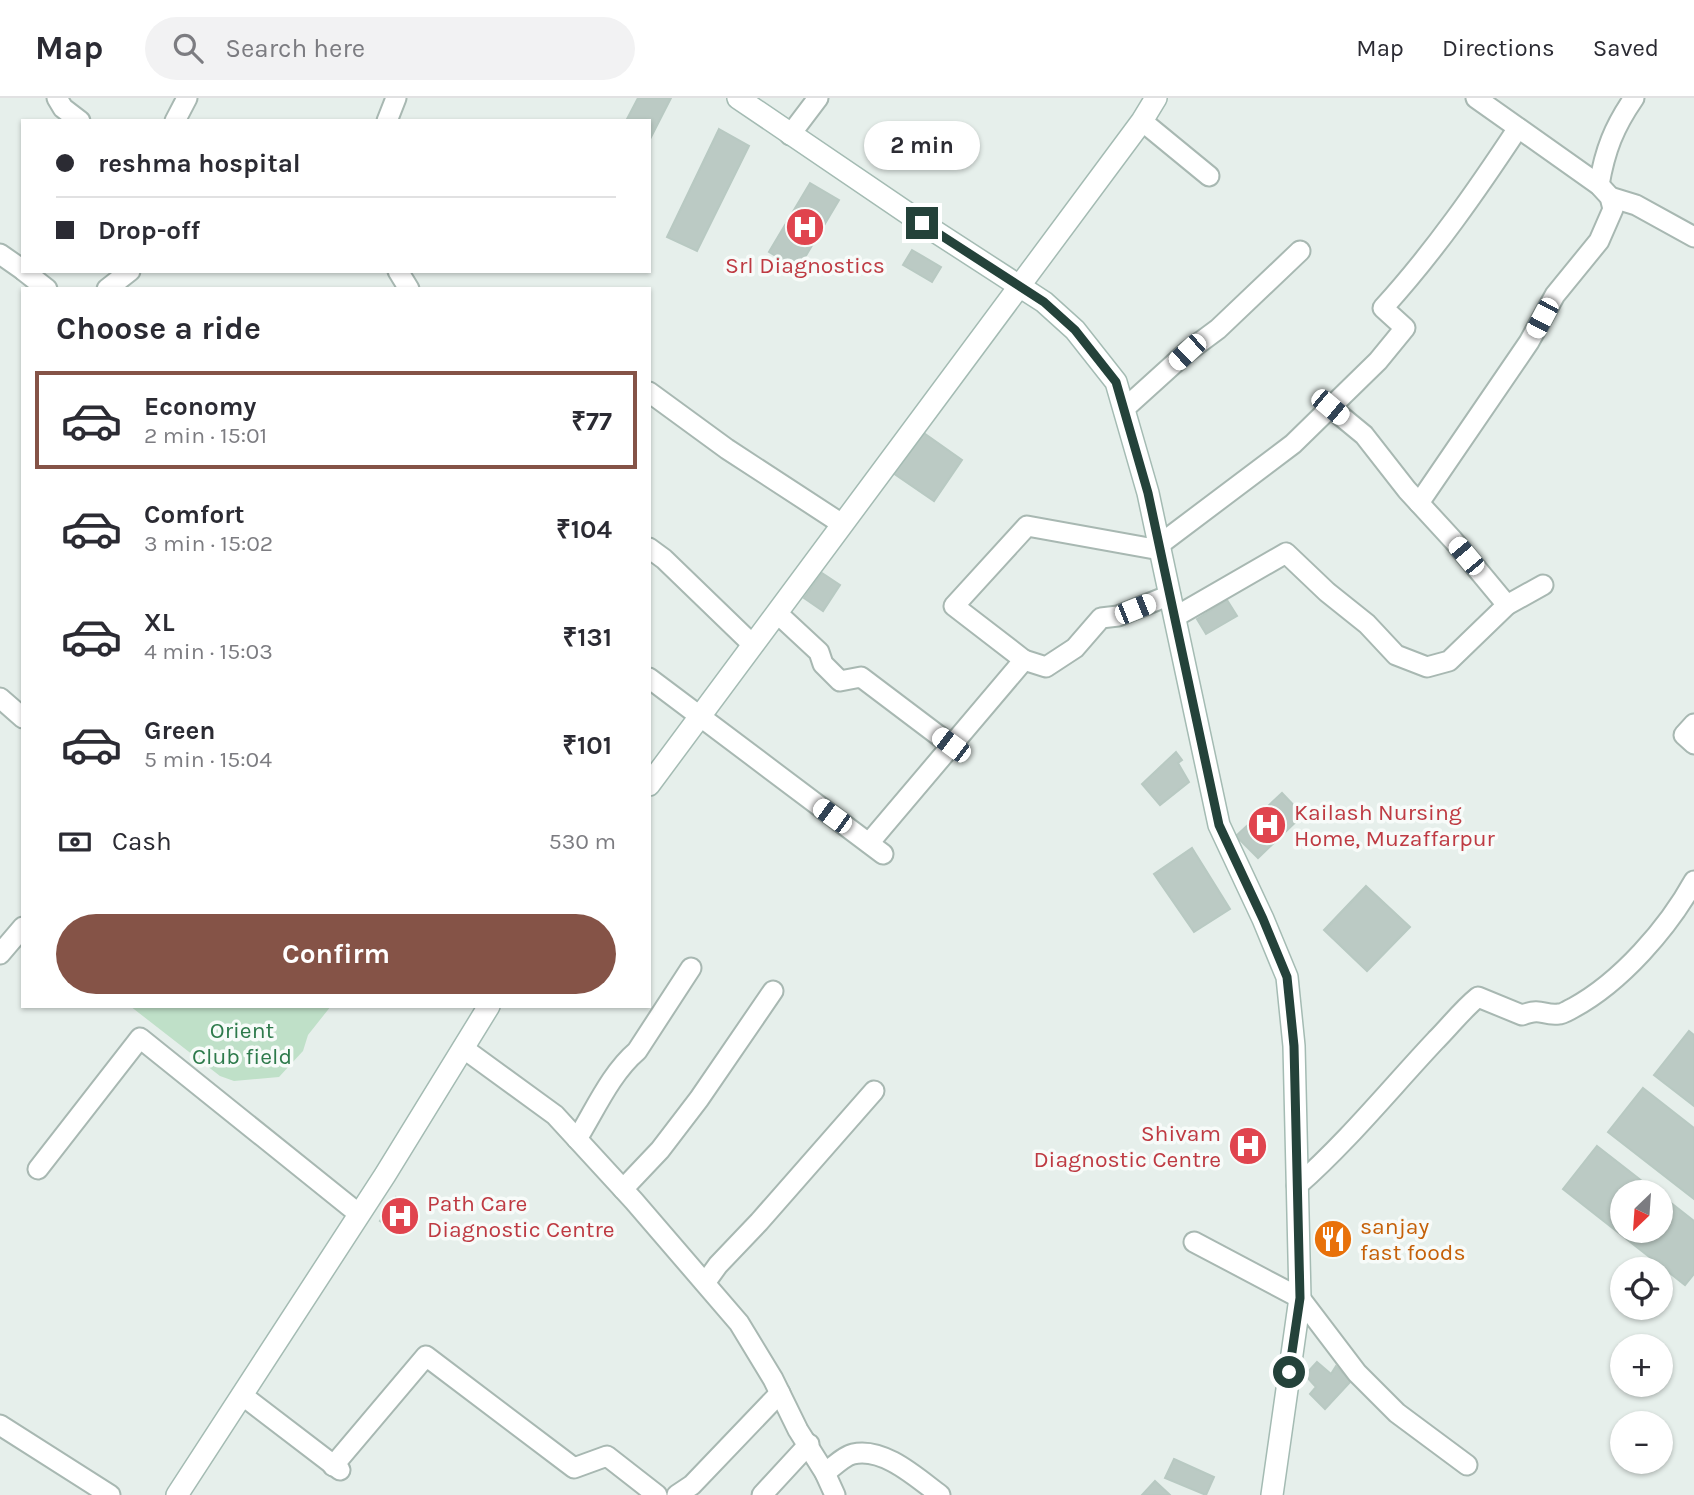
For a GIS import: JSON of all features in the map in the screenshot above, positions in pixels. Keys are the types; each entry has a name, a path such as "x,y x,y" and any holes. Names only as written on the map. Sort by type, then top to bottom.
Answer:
{"main road":[{"path":"738,98 1044,302 1075,330 1116,382 1148,493 1219,825 1287,977 1294,1046 1300,1298 1272,1495"},
{"path":"651,783 1142,121 1156,98"},
{"path":"177,1495 359,1214 488,1008"}],"street":[{"path":"57,98 63,108 77,119"},
{"path":"176,119 187,98"},
{"path":"388,119 397,98"},
{"path":"790,135 818,98"},
{"path":"1476,98 1605,191 1694,237"},
{"path":"1419,503 1529,342 1555,295 1598,241 1613,209 1605,191 1604,153 1618,121 1634,98"},
{"path":"1142,121 1209,176"},
{"path":"1170,595 1118,616 1101,618 1075,648 1046,667 1024,660 954,606 1027,526 1160,548 1293,444 1378,361 1405,328 1383,308 1411,277 1471,198 1518,128"},
{"path":"1124,409 1187,352 1218,329 1300,251"},
{"path":"0,254 21,269"},
{"path":"27,273 44,287"},
{"path":"110,287 127,273"},
{"path":"651,393 727,449 842,524"},
{"path":"1330,407 1364,435 1507,605"},
{"path":"651,549 753,645"},
{"path":"1175,617 1286,553 1327,592 1367,624 1396,655 1427,667 1449,662 1507,605 1543,585"},
{"path":"777,613 820,652 823,664 840,681 861,677 951,745"},
{"path":"651,679 876,848 951,745 1024,660"},
{"path":"0,698 21,716"},
{"path":"1694,724 1684,735 1694,744"},
{"path":"1297,1186 1339,1148 1411,1066 1478,997 1522,1015 1536,1010 1559,1015 1581,1003 1619,973 1660,932 1694,881"},
{"path":"0,954 21,929"},
{"path":"577,1139 617,1074 637,1051 691,968"},
{"path":"622,1189 668,1140 773,990"},
{"path":"38,1169 140,1038 359,1214"},
{"path":"464,1048 555,1115 739,1323 780,1393 798,1430 809,1444 835,1495"},
{"path":"705,1283 874,1091"},
{"path":"1194,1242 1300,1298 1357,1373 1397,1413 1466,1465"},
{"path":"242,1395 336,1468 426,1356 574,1468 607,1456 657,1495"},
{"path":"677,1495 692,1485 780,1393"},
{"path":"0,1425 110,1495"},
{"path":"762,1495 809,1444"},
{"path":"825,1473 852,1454 880,1455 940,1495"}],"green space":[{"name":"Orient Club field","path":"133,1008 329,1008 308,1035 303,1051 279,1077 234,1081 220,1076"}],"building":[{"path":"638,98 671,98 651,137 651,119 627,119"},
{"path":"719,129 749,146 697,251 667,237"},
{"path":"810,183 839,200 798,269 769,252"},
{"path":"912,250 941,267 932,282 903,265"},
{"path":"921,431 962,460 934,501 893,473"},
{"path":"822,573 840,585 823,611 804,598"},
{"path":"1227,600 1237,616 1206,634 1197,619"},
{"path":"1176,752 1182,760 1178,763 1189,782 1160,805 1142,784"},
{"path":"1282,793 1303,815 1258,858 1236,836"},
{"path":"1192,848 1230,909 1194,932 1154,874"},
{"path":"1366,886 1410,927 1367,971 1324,930"},
{"path":"1689,1031 1694,1035 1694,1106 1654,1075"},
{"path":"1643,1088 1694,1128 1694,1199 1673,1180 1608,1132"},
{"path":"1245,1131 1263,1141 1252,1158 1235,1148"},
{"path":"1597,1146 1641,1180 1610,1180 1610,1226 1563,1189"},
{"path":"396,1197 414,1209 398,1233 380,1221"},
{"path":"1673,1204 1694,1221 1694,1274 1685,1285 1673,1276 1673,1257 1649,1257 1632,1243 1673,1243"},
{"path":"1317,1362 1331,1374 1336,1366 1351,1381 1325,1409 1310,1394 1316,1387 1305,1375"},
{"path":"1174,1459 1214,1477 1206,1495 1165,1478"},
{"path":"1155,1481 1170,1495 1142,1495"}],"place":[{"name":"Srl Diagnostics","path":"805,227"},
{"name":"Kailash Nursing Home, Muzaffarpur","path":"1267,825"},
{"name":"Shivam Diagnostic Centre","path":"1248,1146"},
{"name":"Path Care Diagnostic Centre","path":"400,1216"},
{"name":"sanjay fast foods","path":"1333,1239"}],"route":[{"path":"922,223 1044,302 1075,330 1116,382 1148,493 1219,825 1287,977 1294,1046 1300,1298 1289,1372"}]}
